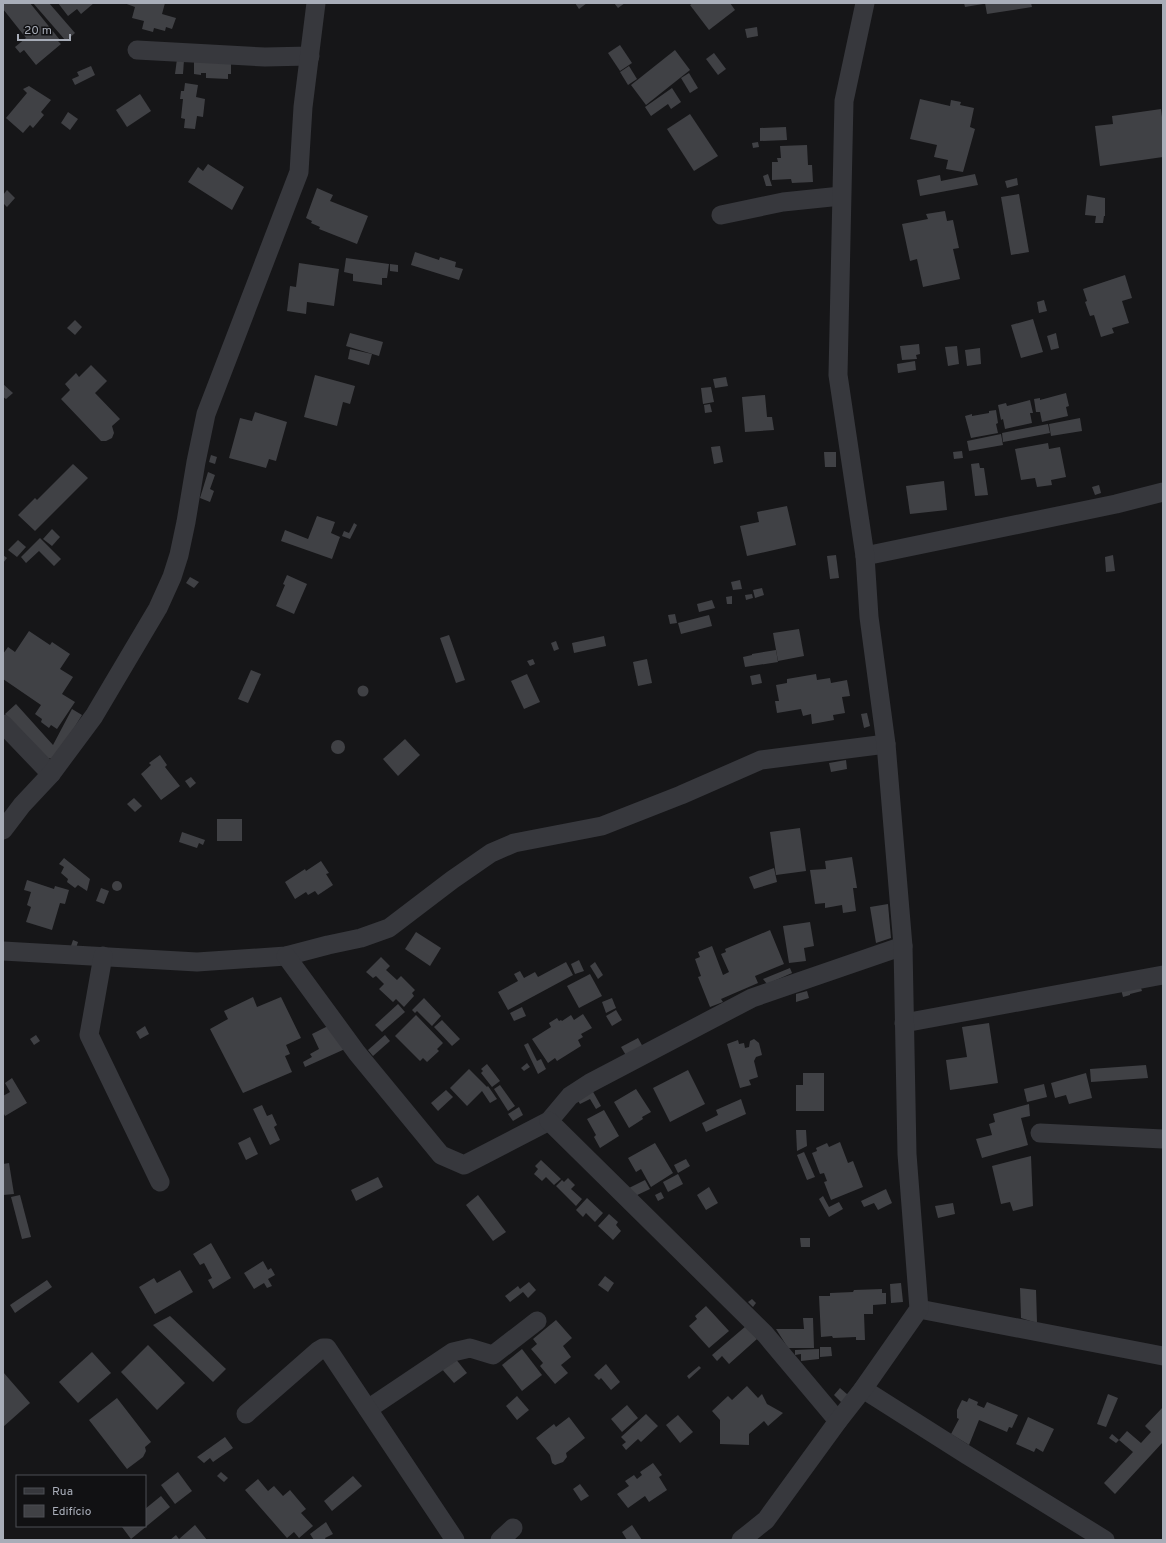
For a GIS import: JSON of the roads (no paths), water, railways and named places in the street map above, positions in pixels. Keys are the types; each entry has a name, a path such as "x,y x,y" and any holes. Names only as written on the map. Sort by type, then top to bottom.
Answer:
{"street":[{"path":"3,830 22,805 51,774 94,716 158,608 172,577 180,555 206,414 299,172 303,107 316,3"},
{"path":"741,1540 766,1520 863,1389 919,1309 907,1154 903,946 886,744 869,618 865,556 838,375 844,101 865,3"},
{"path":"137,50 265,57 310,56"},
{"path":"721,215 783,202 841,196"},
{"path":"865,556 1116,504 1163,492"},
{"path":"3,724 51,774"},
{"path":"3,951 197,962 286,956 328,944 361,938 389,928 452,880 491,853 514,843 602,826 681,795 761,760 886,744"},
{"path":"286,956 357,1053 441,1155 464,1165 549,1121 570,1096 590,1083 752,998 903,946"},
{"path":"103,956 89,1035 160,1182"},
{"path":"904,1023 1163,975"},
{"path":"549,1121 765,1334 838,1421"},
{"path":"1040,1133 1163,1138"},
{"path":"919,1309 1163,1356"},
{"path":"368,1409 453,1352 470,1348 493,1355 537,1321"},
{"path":"246,1414 323,1348 327,1348 455,1540"},
{"path":"863,1389 1105,1540"}]}
